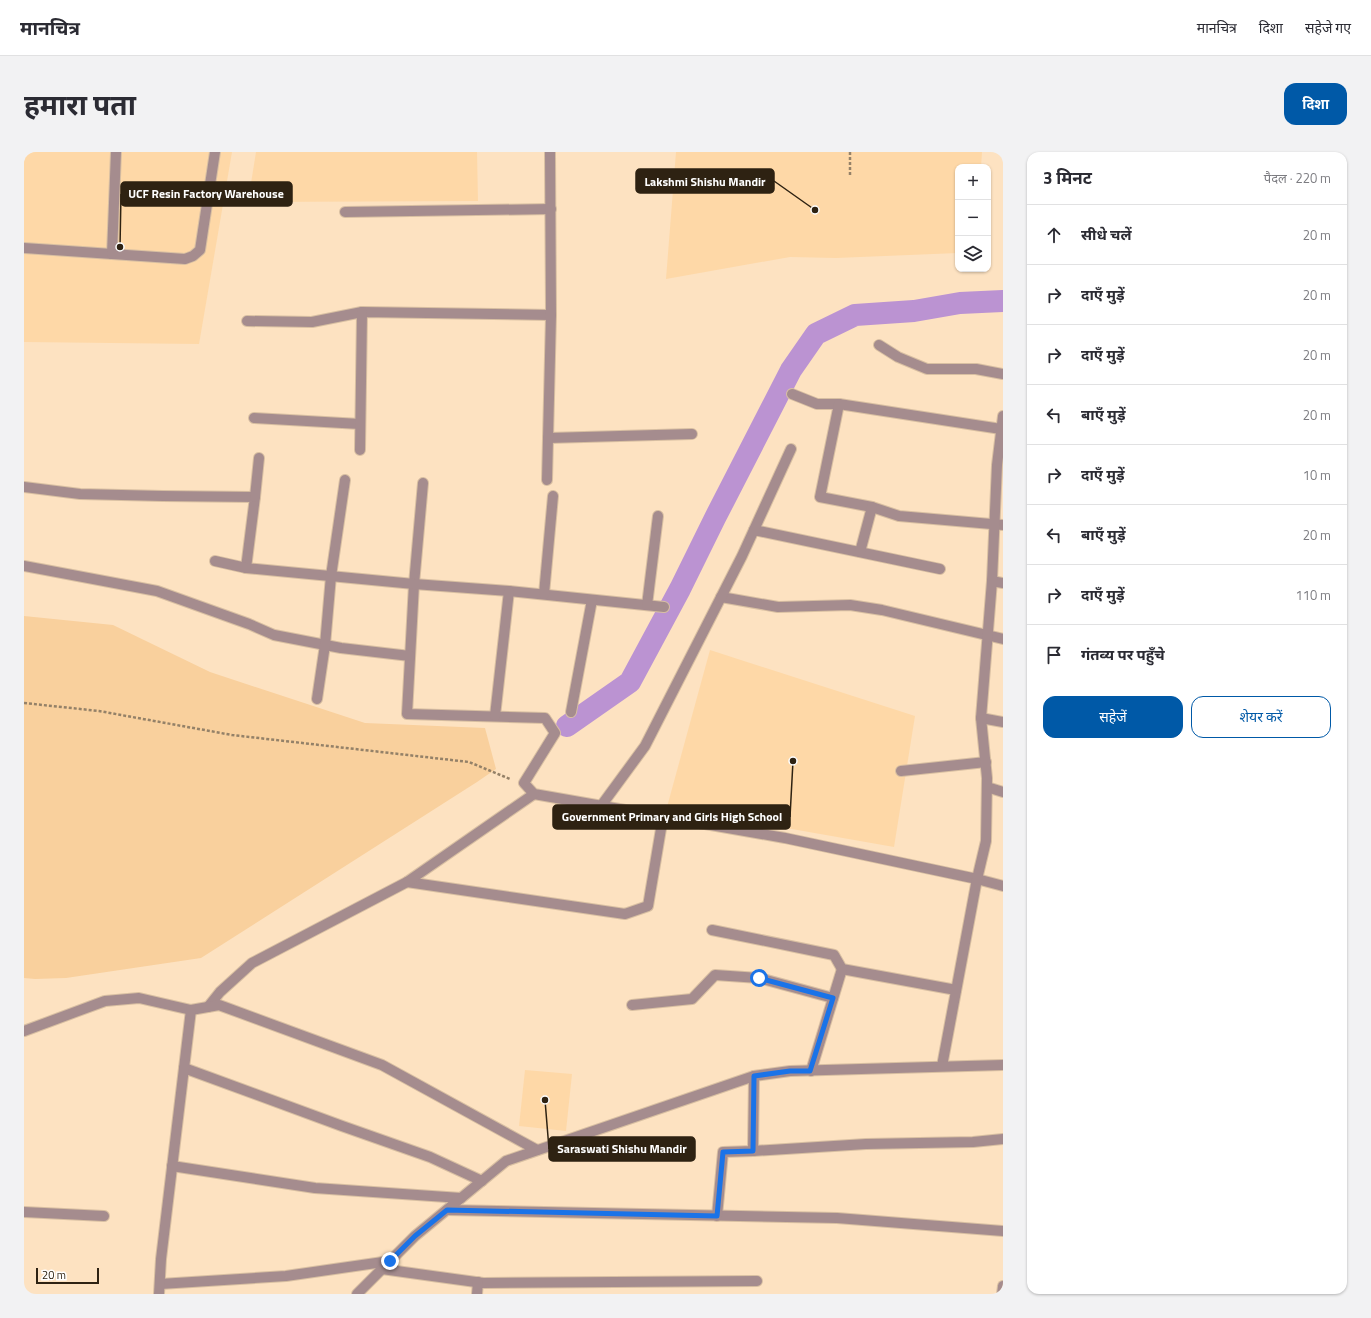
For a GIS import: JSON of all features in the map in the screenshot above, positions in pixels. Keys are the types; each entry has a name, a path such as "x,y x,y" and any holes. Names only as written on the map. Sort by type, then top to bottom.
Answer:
{"street":[{"path":"112,254 116,152"},
{"path":"24,248 185,259 193,256 200,250 215,152"},
{"path":"547,480 552,315 550,152"},
{"path":"346,212 551,209"},
{"path":"247,321 312,322 362,312 552,315"},
{"path":"360,450 362,312"},
{"path":"879,345 898,357 927,369 976,369 1003,374"},
{"path":"792,394 817,404 840,404 1001,429"},
{"path":"840,404 820,496 872,506 899,516 999,524"},
{"path":"942,1066 977,879 986,840 986,762 981,718 989,636 992,581 999,524 997,465 1003,416"},
{"path":"254,418 360,424"},
{"path":"548,438 692,434"},
{"path":"601,806 645,746 754,530 791,449"},
{"path":"997,465 1003,456"},
{"path":"246,568 259,458"},
{"path":"317,699 331,576 345,480"},
{"path":"424,483 414,584 407,714 545,718 554,733 524,783 534,794 785,838 977,879 1003,886"},
{"path":"24,487 80,494 255,497"},
{"path":"544,594 553,496"},
{"path":"860,552 872,506"},
{"path":"647,605 658,516"},
{"path":"754,530 940,569"},
{"path":"215,561 246,568 414,584 509,590 664,607"},
{"path":"24,566 157,591 249,624 274,635 341,648 410,656"},
{"path":"992,581 1003,584"},
{"path":"496,716 509,590"},
{"path":"721,597 778,606 850,605 882,610 989,636 1003,638"},
{"path":"571,712 592,600"},
{"path":"981,718 1003,722"},
{"path":"901,771 986,762"},
{"path":"987,787 1003,792"},
{"path":"208,1007 220,992 252,963 407,882 534,794"},
{"path":"407,882 625,914 648,906 663,817"},
{"path":"712,930 834,955 842,969 810,1071"},
{"path":"842,969 956,990"},
{"path":"632,1005 692,999 715,975 759,978 833,998"},
{"path":"24,1031 105,1001 139,998 191,1010 219,1005 382,1065 537,1150"},
{"path":"191,1010 161,1259 160,1289 286,1276 390,1261"},
{"path":"357,1294 415,1236 506,1161 537,1150 754,1076 790,1071 1003,1065"},
{"path":"184,1068 430,1157 482,1181"},
{"path":"753,1151 754,1076"},
{"path":"717,1216 723,1152 866,1144 973,1142 1003,1139"},
{"path":"172,1166 314,1188 461,1198"},
{"path":"447,1210 837,1218 1003,1231"},
{"path":"24,1212 104,1216"},
{"path":"382,1269 478,1282 757,1281"},
{"path":"477,1294 478,1282"},
{"path":"1002,1294 1003,1286"}],"path":[{"path":"850,152 850,175"},
{"path":"24,703 99,711 232,736 469,762 507,778 524,783"}],"shaded area":[{"path":"24,152 232,152 199,344 24,342"},
{"path":"256,152 477,152 478,201 248,202"},
{"path":"676,152 982,152 981,164 955,164 955,253 836,258 790,257 666,279"},
{"path":"24,616 113,625 210,672 365,723 485,728 496,769 201,958 66,978 24,978"},
{"path":"710,650 915,716 894,847 667,807"},
{"path":"525,1070 572,1074 566,1131 519,1126"}],"waterway":[{"path":"567,726 630,682 680,589 791,370 816,334 855,315 914,311 960,303 1003,301"}],"place":[{"name":"Lakshmi Shishu Mandir","path":"815,210"},
{"name":"UCF Resin Factory Warehouse","path":"120,247"},
{"name":"Government Primary and Girls High School","path":"793,761"},
{"name":"Saraswati Shishu Mandir","path":"545,1100"}],"route":[{"path":"390,1261 415,1236 447,1210 717,1216 723,1152 753,1151 754,1076 790,1071 810,1071 833,998 759,978"}]}
